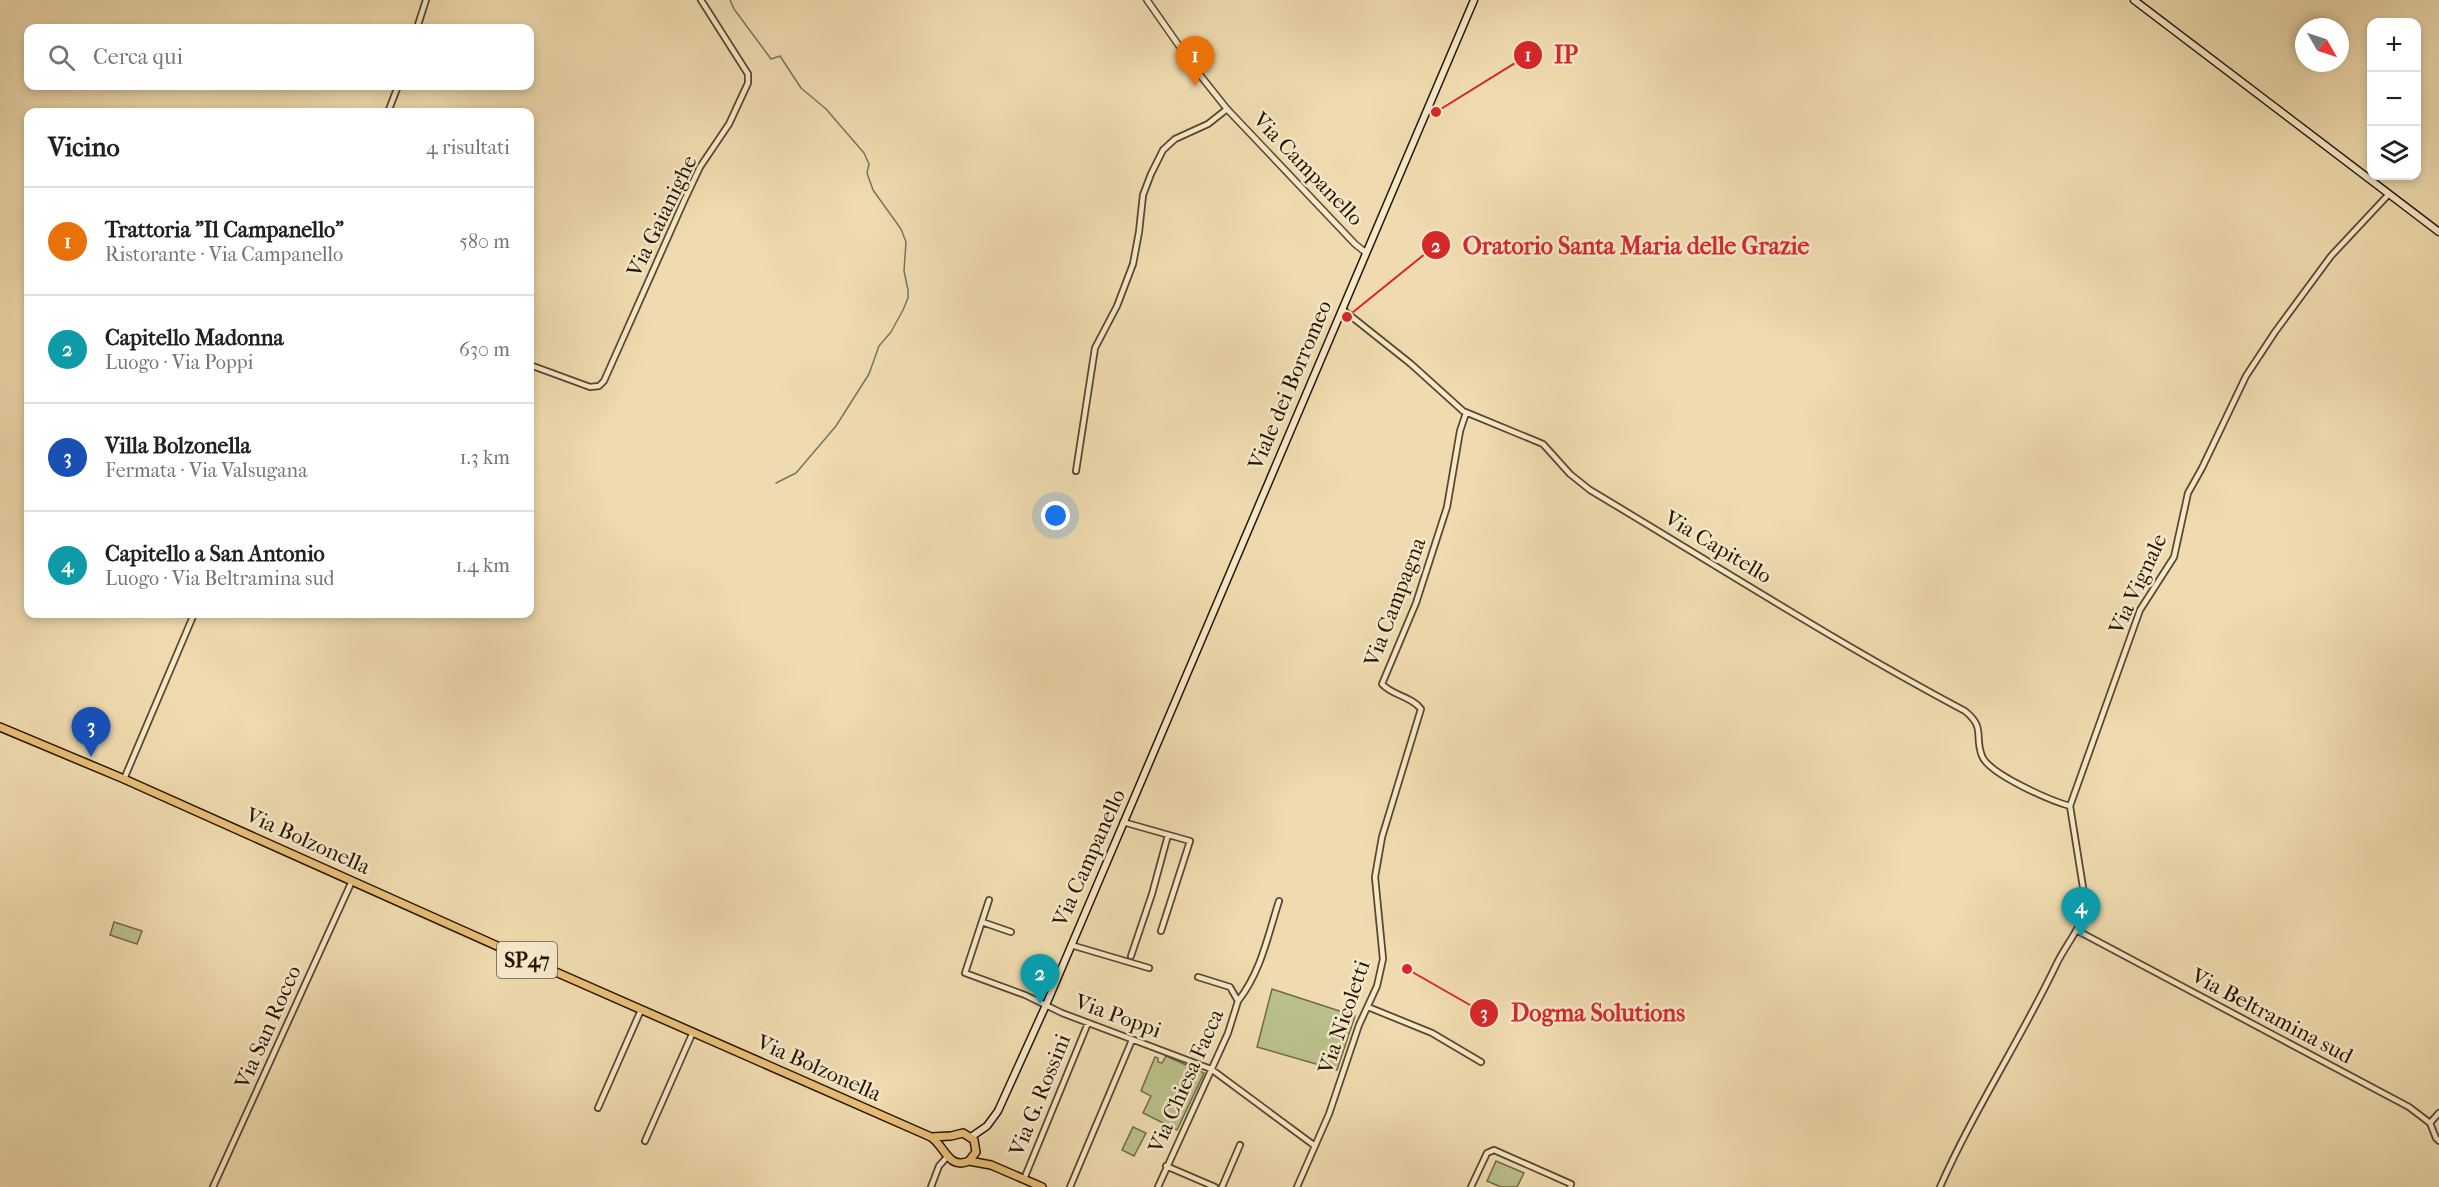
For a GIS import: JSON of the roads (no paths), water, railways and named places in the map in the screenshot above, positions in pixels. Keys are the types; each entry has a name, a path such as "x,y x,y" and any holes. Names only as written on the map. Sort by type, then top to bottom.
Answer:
{"main road":[{"name":"Viale dei Borromeo","path":"1141,785 1169,713 1239,555 1365,252 1474,0"},
{"path":"2134,0 2439,232"},
{"name":"SP47","path":"0,727 124,779"},
{"name":"Via Bolzonella","path":"124,779 931,1137 946,1153"},
{"name":"Via Campanello","path":"971,1137 987,1126 998,1111 1141,785"},
{"name":"Via Bolzonella","path":"931,1137 963,1133 971,1137"},
{"path":"951,1136 947,1141 946,1153 957,1163 969,1161 991,1165"},
{"path":"971,1137 983,1160 1042,1187"},
{"path":"969,1161 974,1157 976,1148"}],"street":[{"path":"418,24 426,0"},
{"name":"Via Gaianighe","path":"534,366 590,387 599,386 604,381 696,176 729,124 748,83 748,74 701,0"},
{"name":"Via Campanello","path":"1147,0 1196,70 1227,109 1365,252"},
{"path":"390,108 396,90"},
{"name":"Via Campanello","path":"1076,471 1095,348 1117,306 1133,264 1143,195 1151,174 1164,150 1175,139 1208,124 1227,109"},
{"name":"Via Vignale","path":"1941,1187 1973,1121 2060,958 2078,931 2086,906 2070,806 2140,610 2174,557 2188,492 2246,376 2301,294 2331,256 2389,194"},
{"name":"Via Capitello","path":"1341,309 1411,364 1466,413 1543,444 1570,474 1590,490 1776,601 1819,630 1965,711 1979,726 1981,756 1991,768 2057,802 2070,806"},
{"name":"Via Campagna","path":"1380,852 1420,709 1415,702 1388,690 1382,684 1416,603 1448,507 1460,431 1466,413"},
{"path":"124,779 192,618"},
{"path":"1123,822 1190,841 1161,931"},
{"path":"1131,956 1152,894 1168,835"},
{"name":"Via Nicoletti","path":"1297,1187 1315,1146 1382,969 1383,958 1375,877 1380,852"},
{"name":"Via San Rocco","path":"213,1187 352,880"},
{"name":"Via Poppi","path":"989,900 965,973 1210,1069 1315,1146"},
{"path":"1238,1001 1248,989 1257,970 1279,901"},
{"path":"981,922 1011,933"},
{"name":"Via Beltramina sud","path":"2078,931 2409,1107 2430,1123 2439,1141"},
{"name":"Via Campanello","path":"1071,945 1149,968"},
{"name":"Via Chiesa Facca","path":"1158,1187 1235,1015 1238,1001 1230,987 1198,977"},
{"path":"1368,1007 1432,1033 1481,1062"},
{"path":"598,1108 641,1010"},
{"name":"Via G. Rossini","path":"1024,1179 1088,1023"},
{"path":"645,1142 693,1032"},
{"path":"1070,1187 1132,1040"},
{"path":"2430,1123 2439,1113"},
{"path":"1221,1187 1240,1145"},
{"path":"1479,1187 1472,1185 1487,1153 1494,1150 1571,1184 1570,1187"},
{"path":"931,1187 946,1153"},
{"path":"1166,1166 1215,1187"}],"waterway":[{"path":"730,0 734,9 771,59 780,56 801,88 826,109 864,153 869,164 867,173 873,190 901,229 906,242 904,271 908,298 891,332 879,346 869,374 836,426 796,473 776,483"}],"place":[{"name":"Trattoria \"Il Campanello\"","path":"1195,86"},
{"name":"IP","path":"1436,112"},
{"name":"Oratorio Santa Maria delle Grazie","path":"1347,317"},
{"name":"Villa Bolzonella","path":"91,757"},
{"name":"Capitello a San Antonio","path":"2081,937"},
{"name":"Dogma Solutions","path":"1407,969"},
{"name":"Capitello Madonna","path":"1040,1004"}]}
